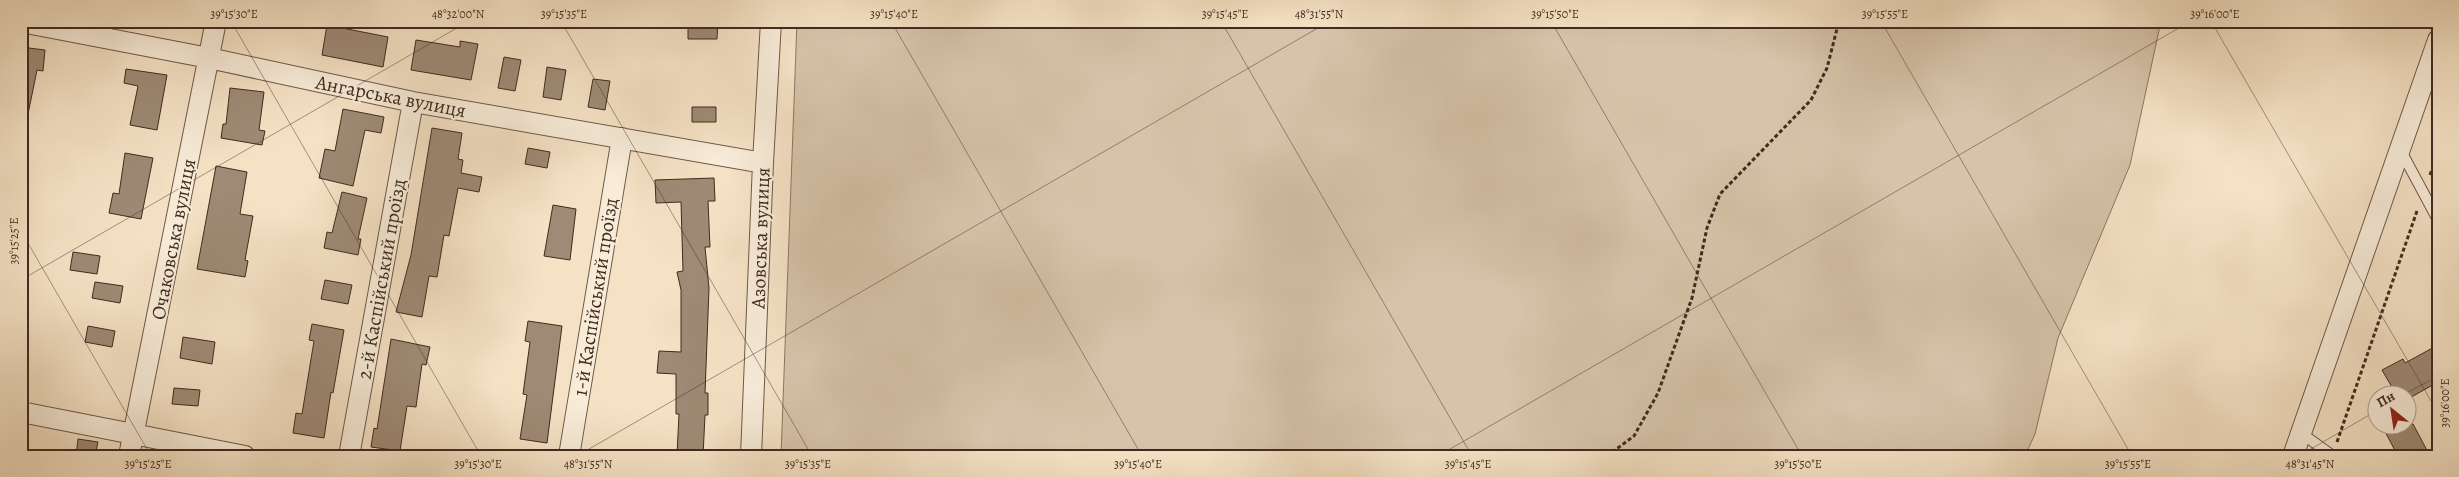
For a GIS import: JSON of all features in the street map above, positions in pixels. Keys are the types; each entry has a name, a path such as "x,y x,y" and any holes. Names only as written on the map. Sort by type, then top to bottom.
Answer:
{"street":[{"name":"Очаковська вулиця","path":"130,456 216,21"},
{"name":"Азовська вулиця","path":"751,456 763,163 772,21"},
{"name":"Ангарська вулиця","path":"21,22 209,58 413,102 763,163"},
{"path":"2293,456 2438,40"},
{"name":"2-й Каспійський проїзд","path":"349,456 413,102"},
{"name":"1-й Каспійський проїзд","path":"569,456 622,138"},
{"path":"21,412 245,456"}],"lane":[{"path":"2400,149 2438,220"},
{"path":"2301,434 2333,456"}],"path":[{"path":"1606,456 1634,436 1658,393 1692,298 1707,228 1720,194 1811,100 1827,68 1839,21"},
{"path":"2428,179 2438,152"},
{"path":"2333,456 2419,207"}],"shaded area":[{"path":"797,21 2161,21 2130,165 2058,338 2035,434 2025,456 781,456"}],"building":[{"path":"688,21 718,21 717,39 688,39"},
{"path":"327,25 388,37 383,67 322,55"},
{"path":"416,40 460,47 460,41 478,44 471,80 411,70"},
{"path":"21,47 45,50 43,71 37,70 28,114 21,113"},
{"path":"504,57 521,60 515,91 498,88"},
{"path":"547,67 566,70 561,100 543,97"},
{"path":"126,69 167,75 157,130 130,125 138,86 124,83"},
{"path":"593,79 610,81 605,110 588,107"},
{"path":"230,88 264,92 259,130 265,131 262,145 221,138 223,124 226,124"},
{"path":"692,107 716,107 716,122 692,122"},
{"path":"343,109 384,117 381,133 365,130 353,186 319,178 325,149 335,151"},
{"path":"432,128 462,133 458,159 463,160 461,173 482,177 479,192 458,188 449,236 444,235 437,277 429,276 422,317 396,312 411,255"},
{"path":"528,148 550,152 547,168 525,164"},
{"path":"125,153 153,158 141,219 109,213 113,193 119,194"},
{"path":"216,166 247,172 240,214 253,216 245,260 248,261 245,277 197,269"},
{"path":"714,178 715,201 708,201 710,247 705,247 709,288 705,393 708,393 708,415 705,415 703,456 677,455 679,414 676,414 676,374 657,373 659,351 681,352 681,290 677,272 683,271 681,202 656,203 655,180"},
{"path":"342,192 367,198 358,239 361,239 358,255 324,248 327,232 332,233"},
{"path":"553,205 576,209 570,260 544,256"},
{"path":"73,252 100,256 97,274 70,270"},
{"path":"325,280 352,285 348,304 321,299"},
{"path":"95,282 123,286 120,303 92,298"},
{"path":"528,321 562,326 547,443 520,439 527,395 523,394 530,342 525,341"},
{"path":"312,324 344,330 324,438 293,433 296,413 302,414 314,341 309,340"},
{"path":"88,326 115,331 112,347 85,342"},
{"path":"183,337 215,342 212,364 180,358"},
{"path":"391,339 430,347 426,365 422,364 416,407 407,406 400,451 371,447 374,428 377,429"},
{"path":"2438,345 2438,382 2416,394 2416,384 2390,384 2382,370 2403,359 2405,363"},
{"path":"174,388 200,390 198,406 172,404"},
{"path":"2416,430 2430,456 2398,456 2386,434 2416,434"},
{"path":"78,439 98,442 95,456 76,456"}]}
